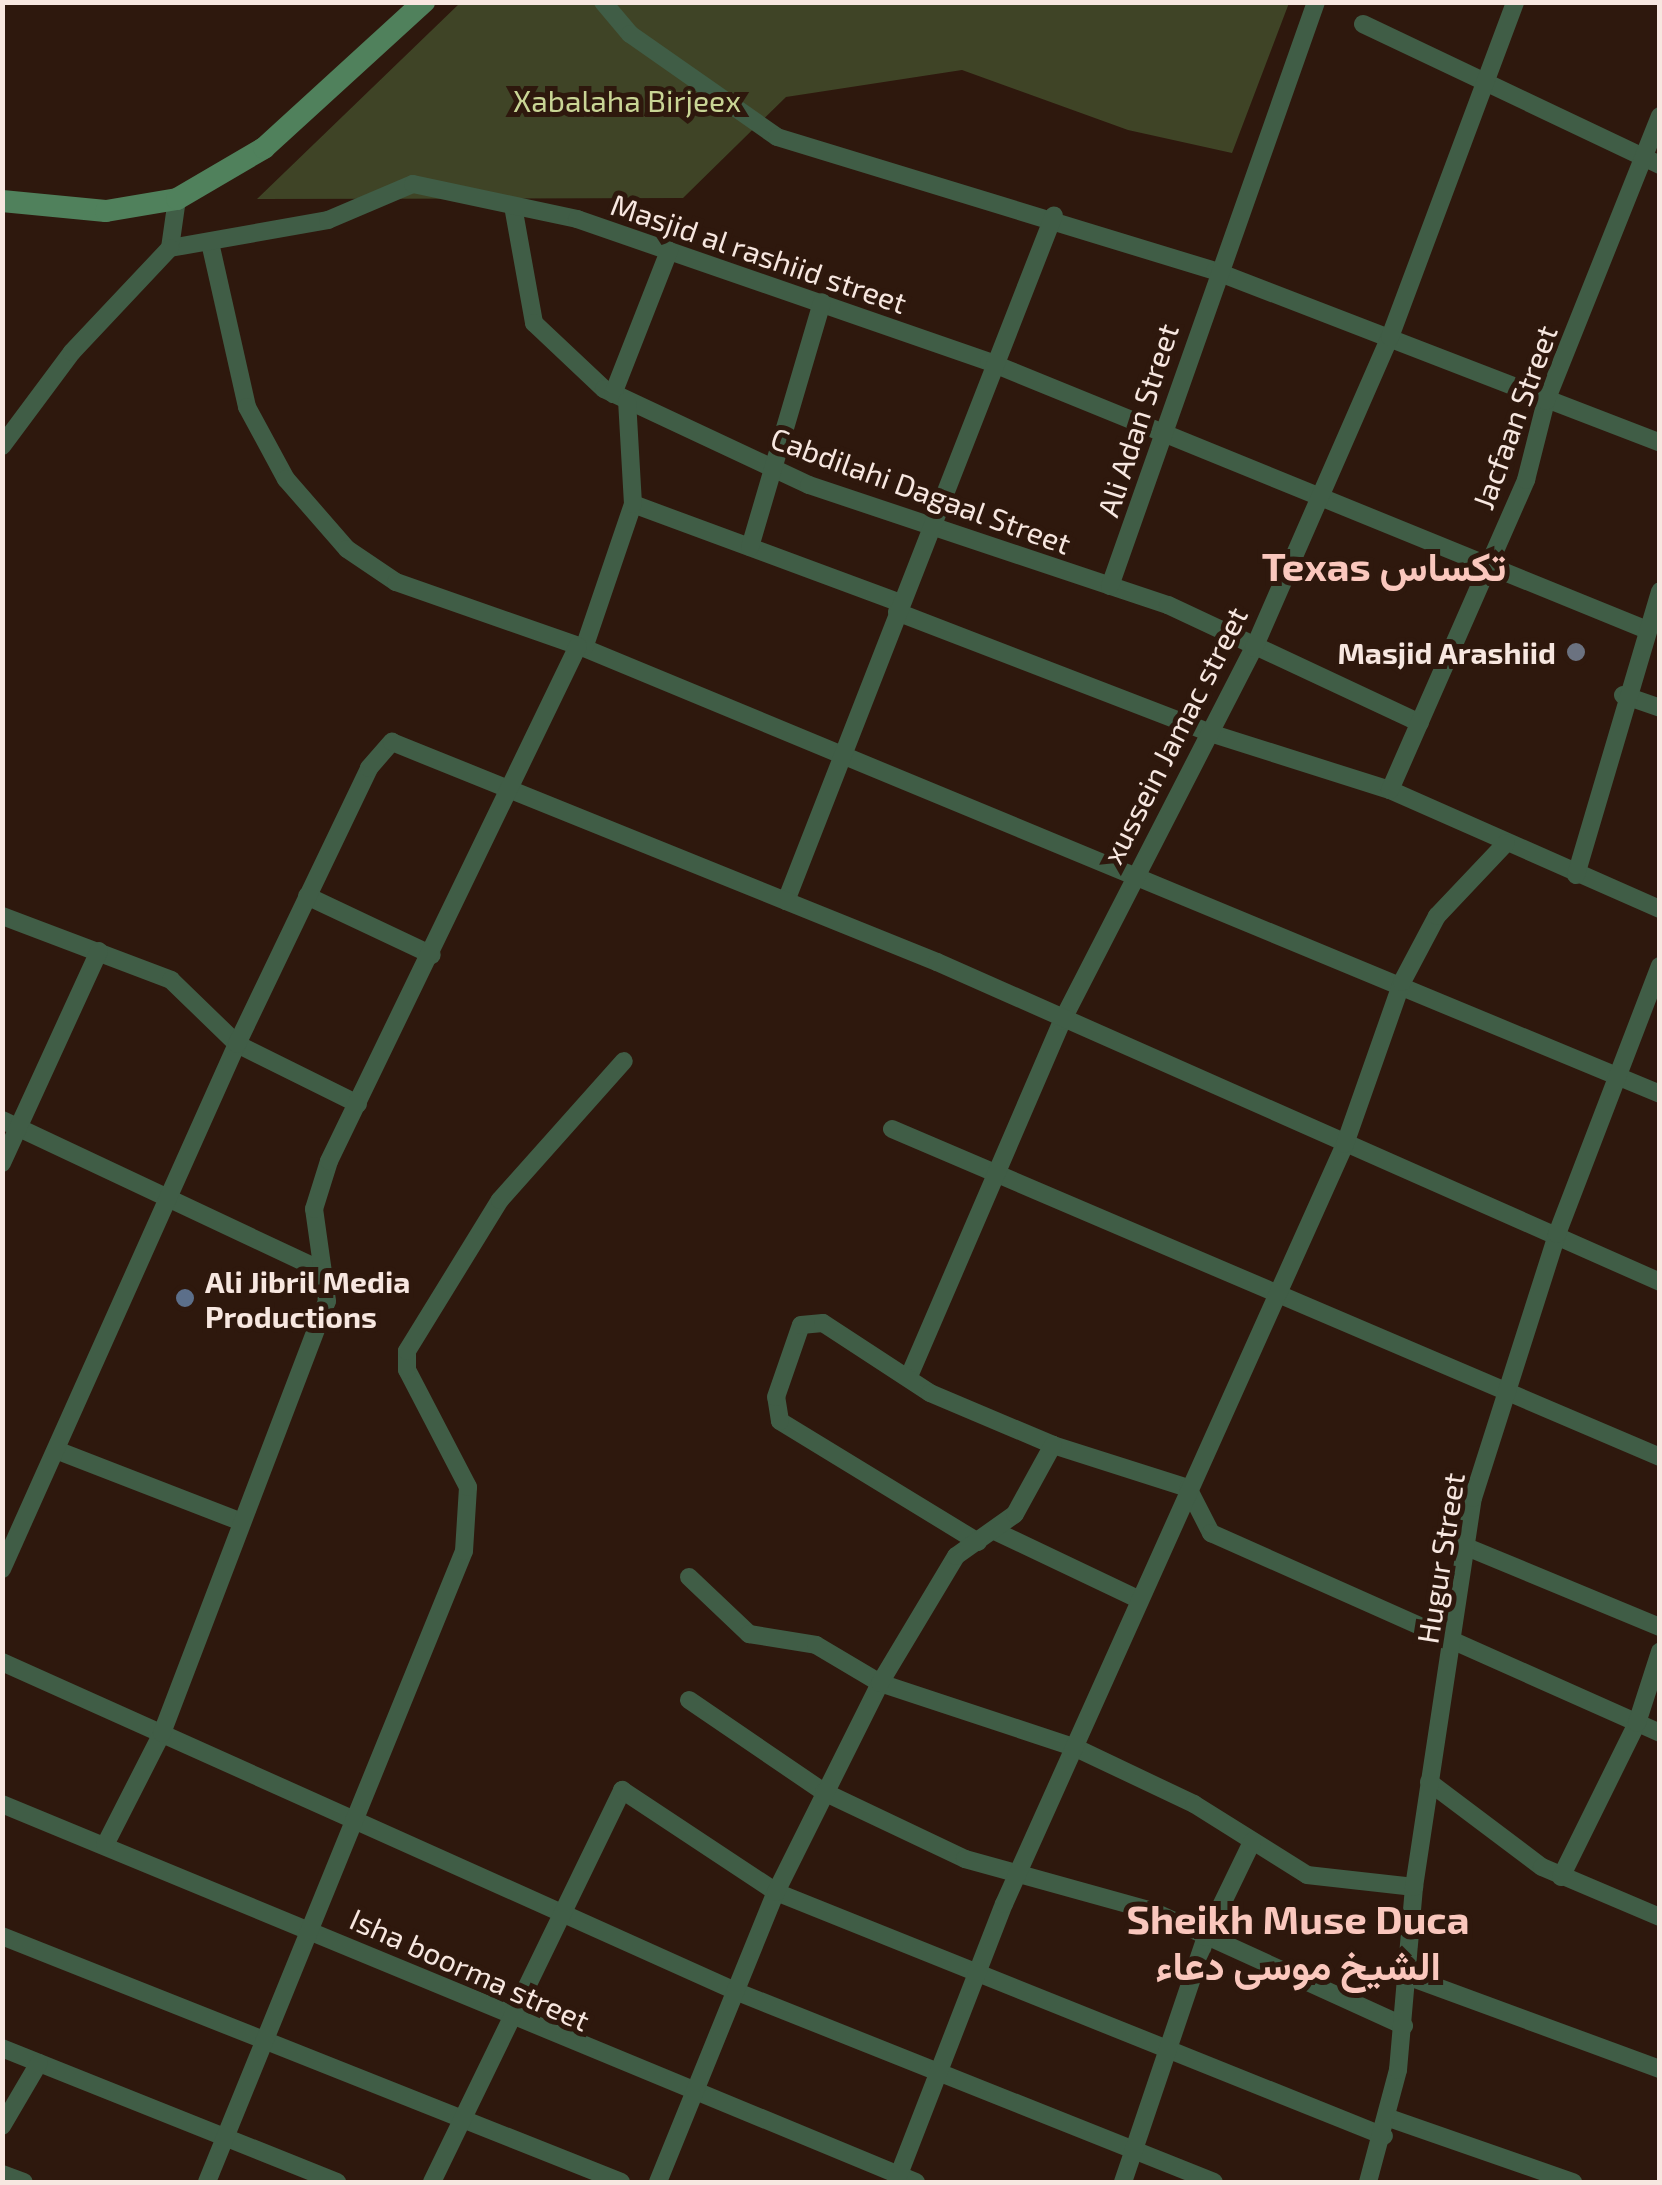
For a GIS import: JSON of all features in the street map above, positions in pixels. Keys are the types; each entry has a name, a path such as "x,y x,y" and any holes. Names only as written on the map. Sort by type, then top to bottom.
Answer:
{"main road":[{"path":"2,201 106,211 178,199 264,148 424,2"}],"street":[{"path":"603,2 630,34 777,137 1054,216 1214,271 1660,444"},
{"name":"Ali Adan Street","path":"1110,586 1166,432 1214,271 1316,2"},
{"name":"xussein Jamac street","path":"910,1374 1062,1020 1134,873 1254,648 1317,492 1390,337 1488,87 1515,2"},
{"path":"1364,24 1488,87 1652,162"},
{"name":"Jacfaan Street","path":"1390,790 1526,480 1546,400 1652,162 1660,116"},
{"name":"Masjid al rashiid street","path":"170,248 211,247 328,220 413,184 513,206 669,251 989,362 1317,492 1642,628"},
{"path":"2,446 72,352 170,248 178,199"},
{"name":"Cabdilahi Dagaal Street","path":"513,206 534,323 567,364 620,398 772,468 1110,586 1420,722"},
{"path":"786,901 932,523 989,362 1054,216"},
{"path":"211,247 247,407 286,479 348,549 396,582 581,647 842,758 1402,982 1660,1094"},
{"path":"105,1846 162,1734 327,1301 316,1268 321,1181 581,647 633,504 620,398 669,251"},
{"path":"750,547 822,302"},
{"path":"633,504 750,547 1210,733 1390,790 1660,909"},
{"path":"1576,874 1642,628 1660,592"},
{"path":"1623,695 1660,708"},
{"path":"2,1570 164,1201 307,896 380,747 405,742 786,901 1660,1282"},
{"path":"904,2180 937,2078 1018,1873 1345,1144 1402,982 1437,916 1506,843"},
{"path":"307,896 432,955"},
{"path":"2,916 99,951 188,991 237,1044 358,1104"},
{"path":"2,1163 11,1125 99,951"},
{"name":"Hugur Street","path":"1368,2182 1386,2127 1404,2026 1414,1887 1429,1782 1469,1548 1504,1392 1557,1234 1660,966"},
{"path":"206,2182 267,2038 350,1820 464,1551 468,1487 407,1370 407,1350 500,1200 624,1061"},
{"path":"11,1125 164,1201 316,1268"},
{"path":"892,1129 1660,1458"},
{"path":"978,1542 788,1428 776,1408 807,1320 910,1374 930,1393 1053,1445 1188,1488 1210,1532 1454,1645 1660,1733"},
{"path":"658,2182 740,1994 776,1892 880,1683 938,1582 978,1542 998,1532 1053,1445"},
{"path":"56,1450 242,1522"},
{"path":"998,1532 1140,1600"},
{"path":"1469,1548 1660,1627"},
{"path":"689,1577 749,1634 816,1645 880,1683 1076,1748 1322,1881 1414,1887"},
{"path":"1561,1878 1637,1723 1660,1652"},
{"path":"2,1662 740,1994 937,2078 1214,2182"},
{"path":"689,1700 824,1792 965,1859 1115,1897 1404,2026"},
{"path":"1429,1782 1561,1878 1660,1917"},
{"path":"432,2182 506,2018 622,1790 776,1892 976,1978 1162,2051 1386,2127 1573,2182"},
{"name":"Isha boorma street","path":"2,1804 310,1929 506,2018 904,2180"},
{"path":"1123,2182 1162,2051 1206,1938 1252,1842"},
{"path":"2,1936 267,2038 621,2182"},
{"path":"1408,1976 1660,2069"},
{"path":"2,2048 337,2182"},
{"path":"2,2126 38,2063"},
{"path":"2,2174 24,2182"}],"green space":[{"name":"Xabalaha Birjeex","path":"460,3 1289,3 1232,153 1128,130 962,70 786,97 683,198 257,199"}],"place":[{"name":"Masjid Arashiid","path":"1576,652"},
{"name":"Ali Jibril Media Productions","path":"185,1298"}],"district":[{"name":"Texas تكساس","path":"1384,565"},
{"name":"Sheikh Muse Duca الشيخ موسى دعاء","path":"1298,1941"}]}
